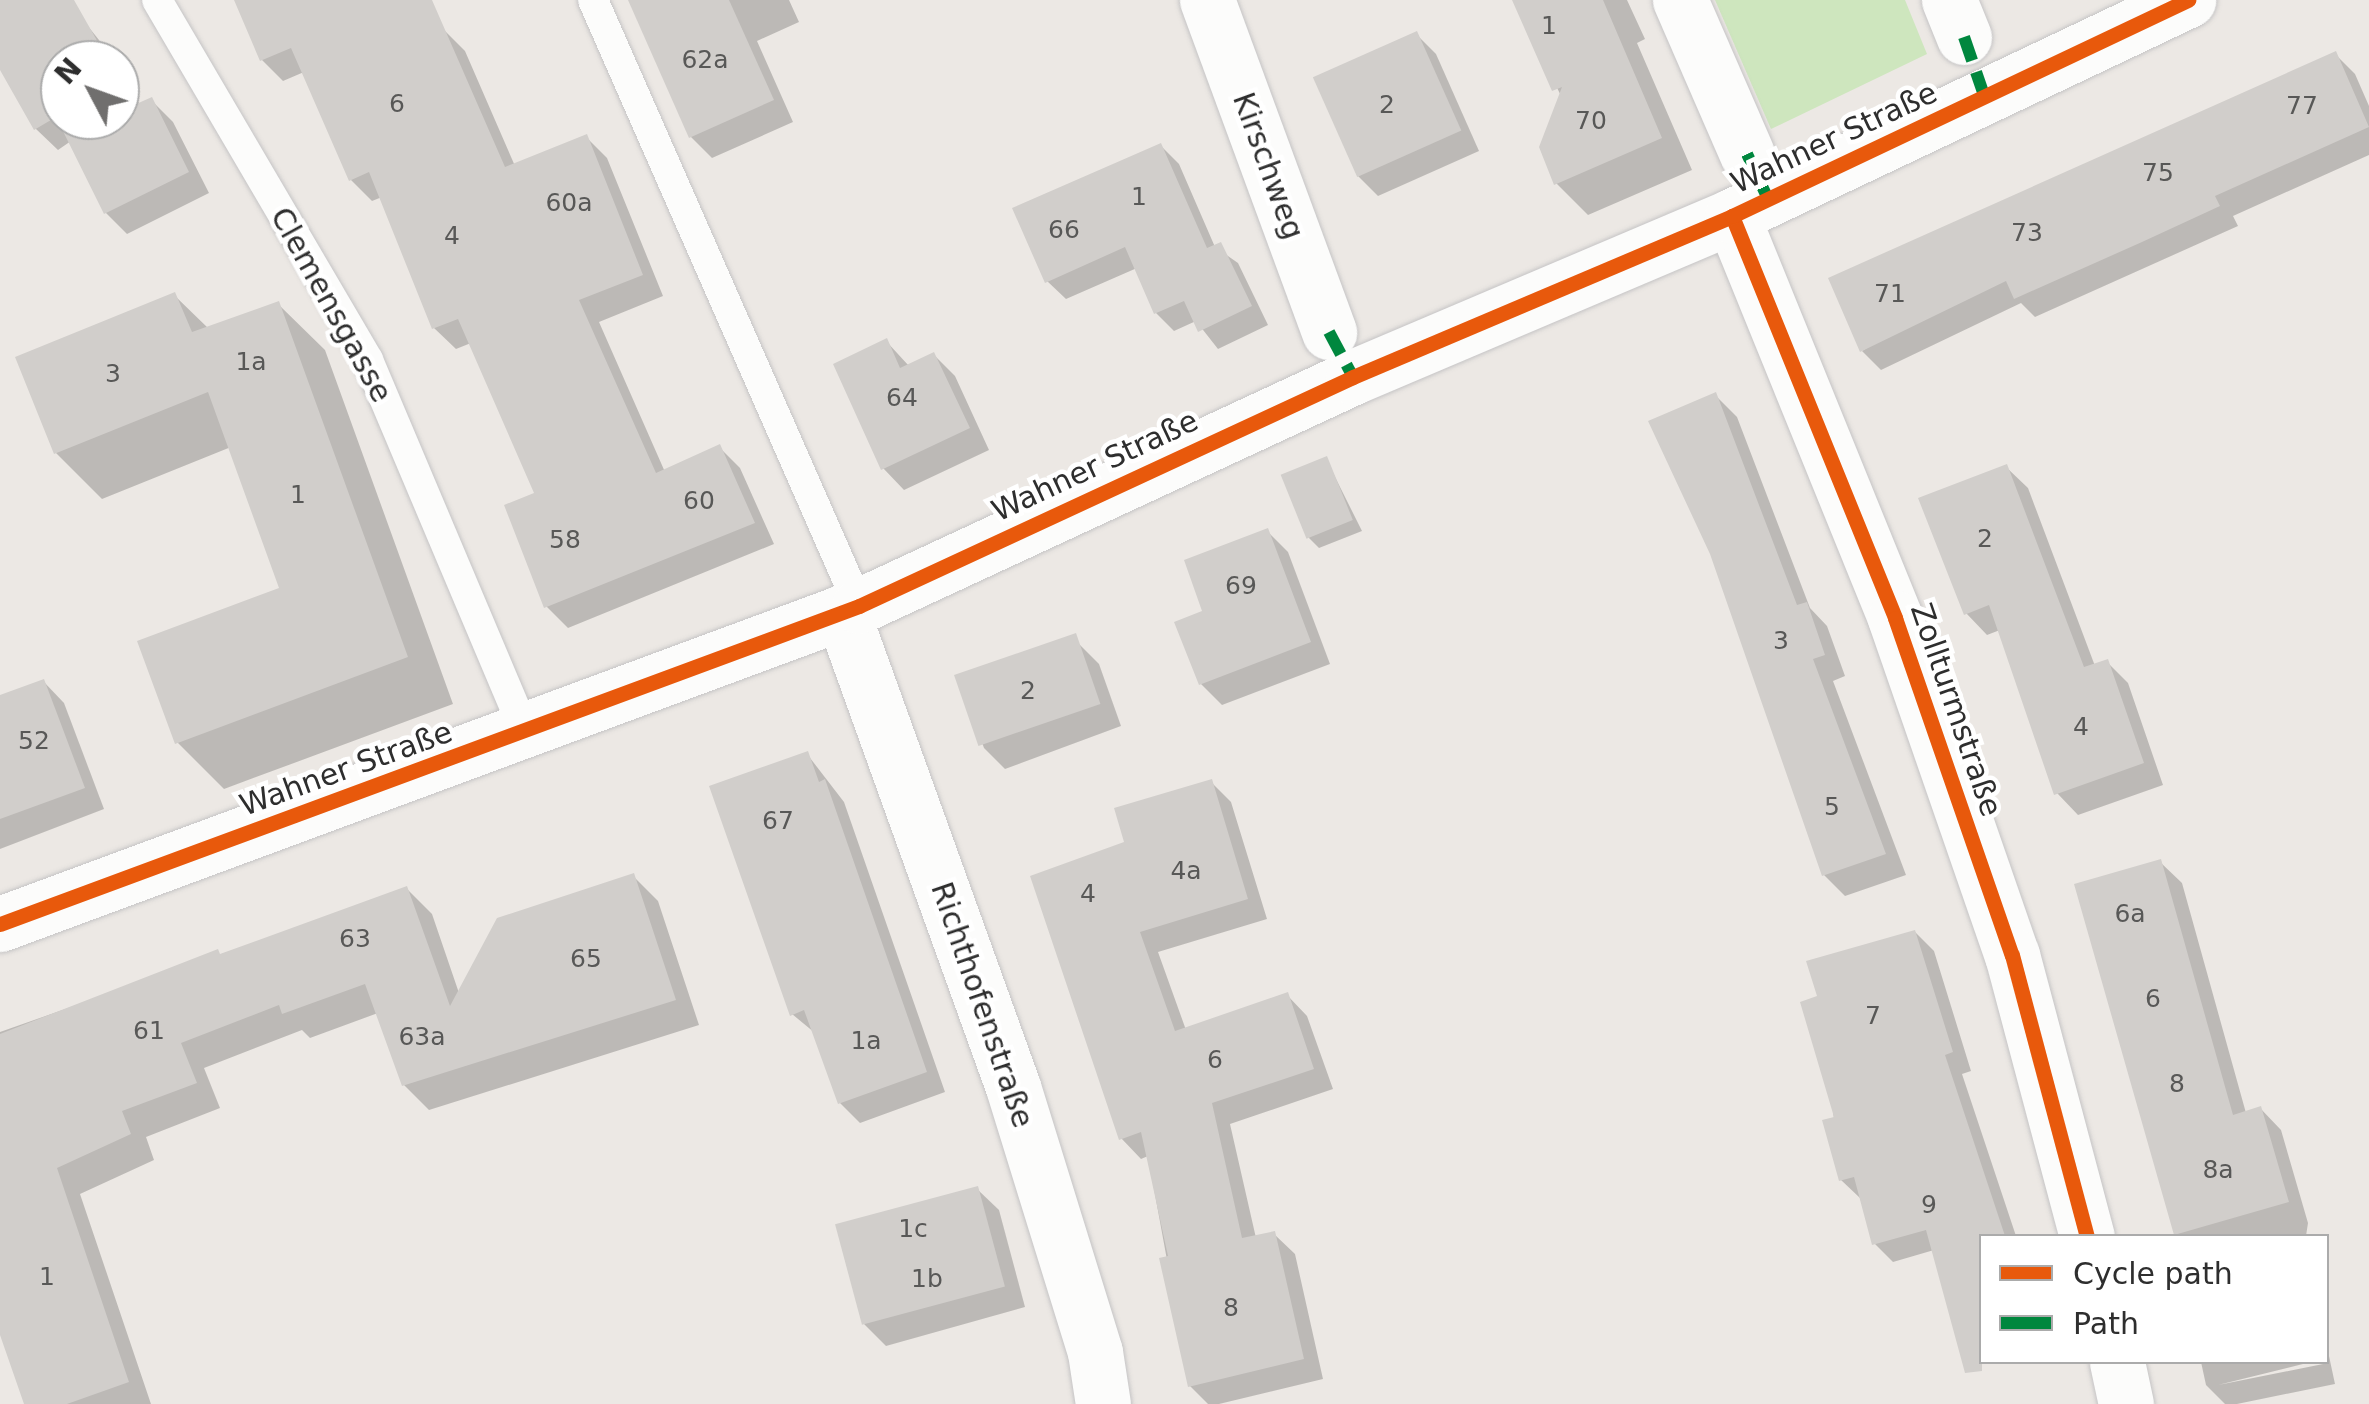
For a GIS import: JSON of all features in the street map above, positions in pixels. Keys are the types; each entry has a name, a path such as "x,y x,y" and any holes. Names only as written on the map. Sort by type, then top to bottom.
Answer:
{"street":[{"name":"Kirschweg","path":"1207,0 1329,332"},
{"path":"1680,0 1747,154"},
{"name":"Wahner Straße","path":"0,924 526,734 851,609 1353,378 1732,216 2188,0"},
{"name":"Zollturmstraße","path":"1732,216 1928,712 2012,955 2086,1234"},
{"name":"Richthofenstraße","path":"851,609 1013,1087 1095,1352 1104,1404"},
{"path":"2117,1364 2126,1404"}],"lane":[{"name":"Clemensgasse","path":"157,0 368,360 526,734"},
{"path":"594,0 851,609"}],"green space":[{"path":"1715,0 1905,0 1927,54 1771,129"}],"building":[{"path":"0,0 74,0 97,40 40,40 40,126 34,130 0,70"},
{"path":"234,0 432,0 505,167 587,134 643,275 579,300 656,473 720,444 755,523 544,608 504,505 534,493 458,319 432,329 369,172 349,181 291,48 260,61"},
{"path":"628,0 729,0 774,100 689,138"},
{"path":"1512,0 1603,0 1662,138 1554,185 1539,147 1562,87 1552,91"},
{"path":"1417,31 1461,131 1357,177 1313,77"},
{"path":"2336,51 2369,127 2215,196 2220,206 2014,299 2006,281 1860,352 1828,278"},
{"path":"152,97 189,172 104,214 67,140 140,140 140,102"},
{"path":"1161,143 1207,248 1221,242 1252,306 1198,332 1184,301 1154,314 1125,247 1045,283 1012,208"},
{"path":"175,292 192,332 279,301 408,657 175,744 137,641 279,588 208,392 54,454 15,357"},
{"path":"887,338 900,368 934,352 970,428 881,470 833,364"},
{"path":"1716,392 1797,605 1807,602 1825,655 1813,659 1886,854 1822,876 1710,554 1648,421"},
{"path":"1327,456 1353,520 1306,539 1281,475"},
{"path":"2007,464 2084,667 2108,659 2144,763 2054,795 1989,605 1964,615 1918,498"},
{"path":"1268,528 1311,642 1199,685 1174,622 1202,611 1184,560"},
{"path":"1076,633 1100,704 978,746 954,675"},
{"path":"44,679 85,788 0,819 0,695"},
{"path":"808,751 819,782 825,779 927,1072 838,1104 804,1010 790,1016 709,786"},
{"path":"1212,779 1248,899 1140,932 1175,1031 1288,992 1314,1069 1212,1103 1242,1238 1275,1231 1304,1359 1188,1387 1159,1258 1168,1256 1141,1132 1119,1140 1030,876 1124,842 1114,808"},
{"path":"2161,859 2233,1115 2261,1106 2289,1202 2174,1234 2074,884"},
{"path":"634,873 676,1000 402,1086 365,984 282,1014 279,1005 181,1043 197,1083 122,1111 131,1134 57,1168 129,1382 67,1404 24,1404 0,1335 0,1034 218,949 220,954 407,886 450,1006 497,918"},
{"path":"1915,930 1953,1052 1945,1055 2004,1234 1979,1234 1982,1371 1965,1373 1926,1230 1872,1245 1854,1177 1839,1181 1822,1120 1834,1117 1800,1002 1817,996 1806,961"},
{"path":"978,1186 1005,1286 862,1325 835,1224"}],"marked path":[{"path":"1964,37 1985,98"},
{"path":"1747,154 1768,199"},
{"path":"1329,332 1353,377"}],"cycle path":[{"path":"0,924 859,606 1353,377 1732,216 2188,0"},
{"path":"1732,216 1895,618 2012,955 2086,1234"}]}
